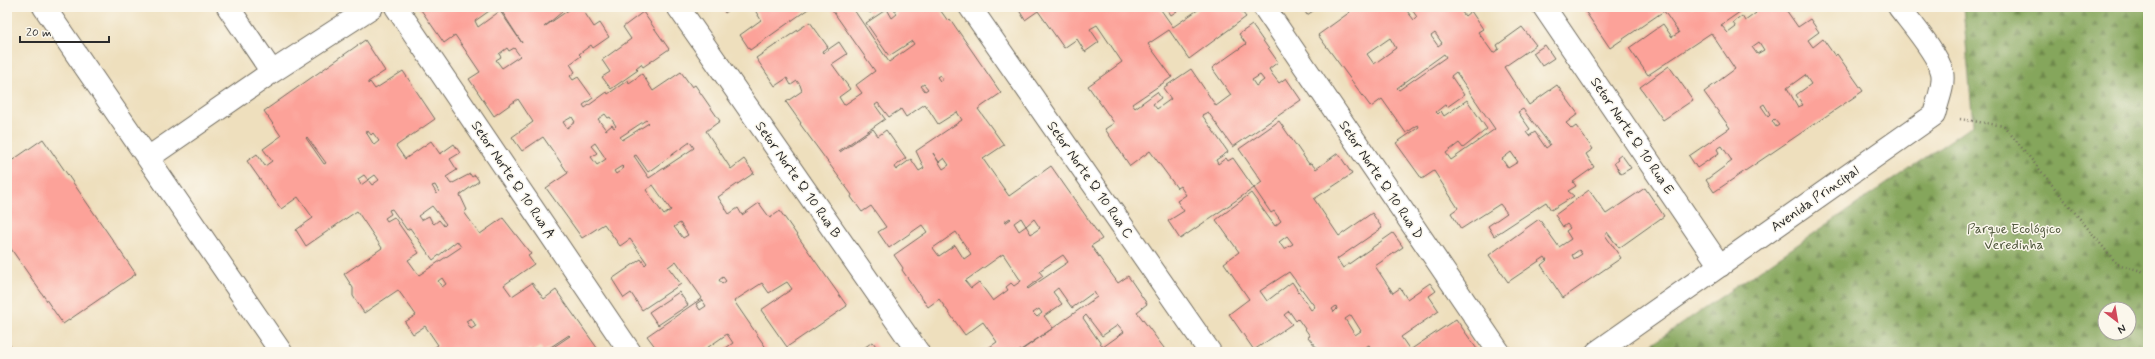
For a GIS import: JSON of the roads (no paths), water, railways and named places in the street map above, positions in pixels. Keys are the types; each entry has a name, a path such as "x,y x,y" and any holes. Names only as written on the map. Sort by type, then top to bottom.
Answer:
{"street":[{"path":"44,7 281,352"},
{"path":"228,7 272,72"},
{"path":"148,158 272,72 372,7"},
{"name":"Setor Norte Q 10 Rua A","path":"396,7 630,352"},
{"name":"Setor Norte Q 10 Rua B","path":"678,7 918,352"},
{"name":"Setor Norte Q 10 Rua C","path":"970,7 1210,352"},
{"name":"Setor Norte Q 10 Rua D","path":"1264,7 1498,352"},
{"name":"Setor Norte Q 10 Rua E","path":"1544,7 1720,266"},
{"name":"Avenida Principal","path":"1597,352 1934,115 1942,84 1942,73 1938,61 1899,7"}],"park label":[{"name":"Parque Ecológico Veredinha","path":"2014,238"}]}
